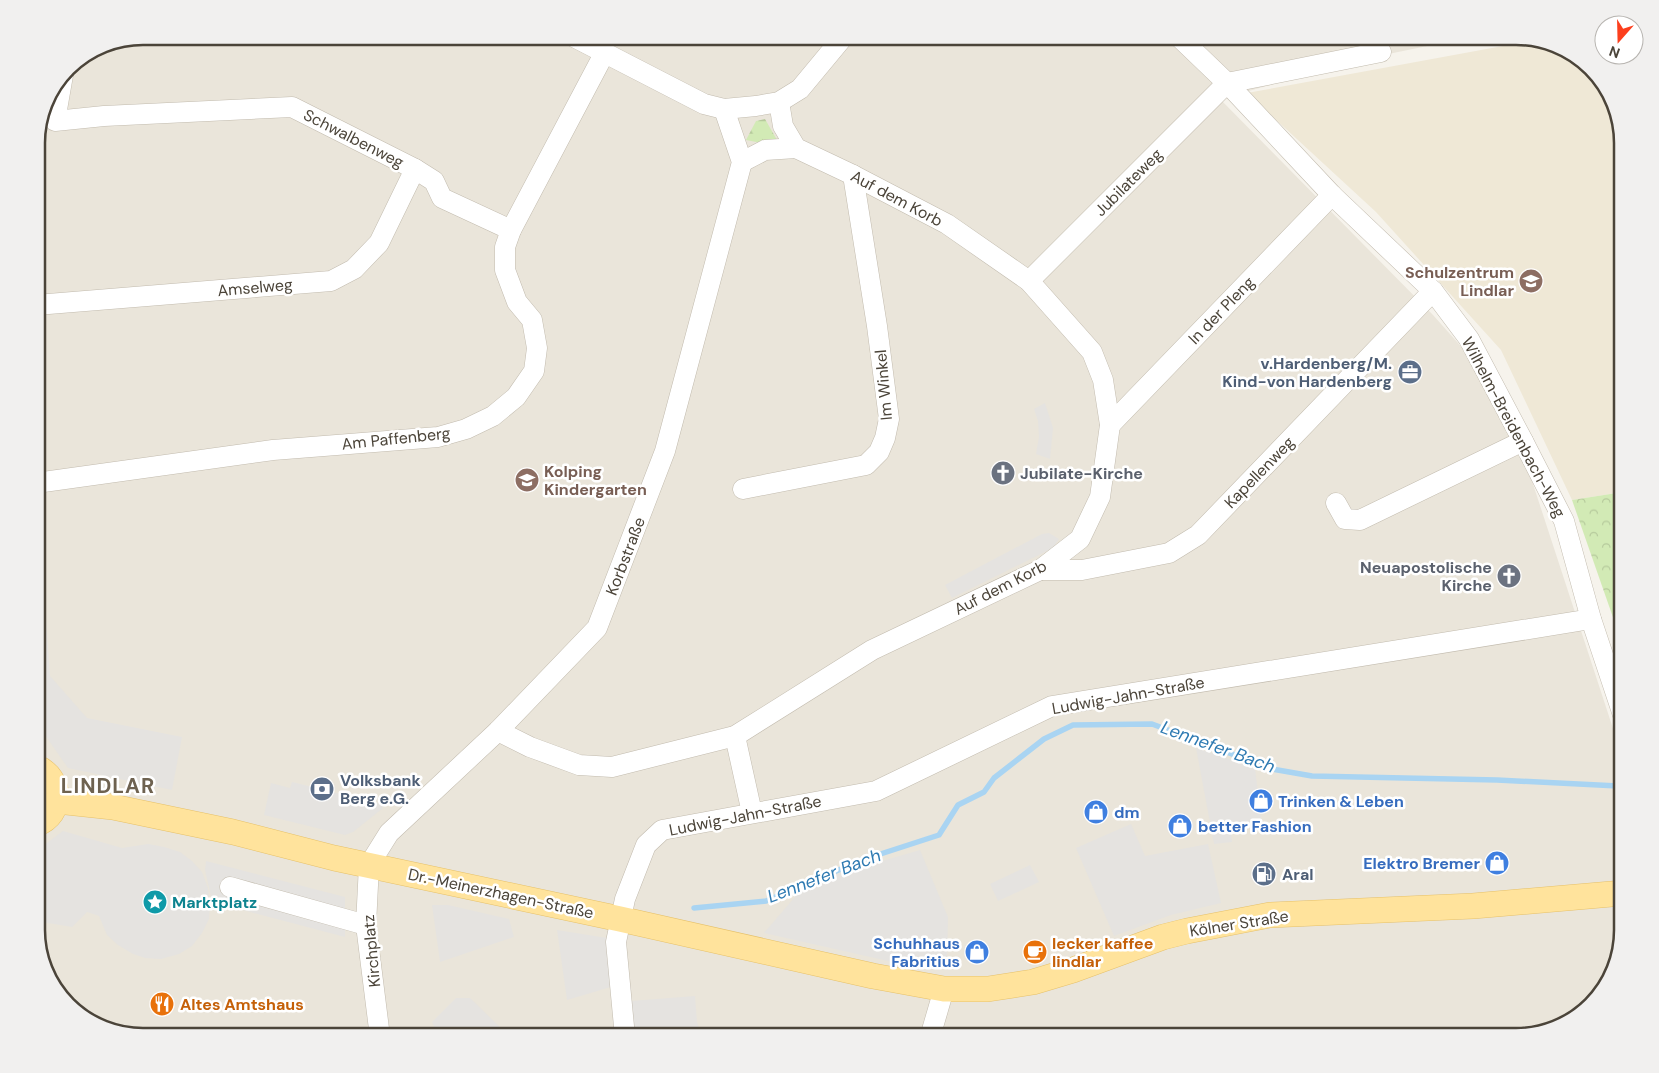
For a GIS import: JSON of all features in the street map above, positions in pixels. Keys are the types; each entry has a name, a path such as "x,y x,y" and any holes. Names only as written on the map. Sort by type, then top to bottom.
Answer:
{"main road":[{"path":"45,772 53,781 57,790 57,801 51,814 45,820"},
{"name":"Dr.-Meinerzhagen-Straße","path":"57,801 113,807 178,820 369,866 620,919 873,976 944,989"},
{"name":"Kölner Straße","path":"944,989 988,989 1033,982 1073,970 1163,937 1270,915 1473,906 1614,894"}],"street":[{"path":"588,45 704,104 724,109 779,102 800,89 837,45"},
{"name":"Wilhelm-Breidenbach-Weg","path":"1187,45 1227,84 1332,195 1433,291 1470,339 1564,521 1591,619 1614,688"},
{"path":"1227,84 1381,52 1376,45"},
{"name":"Am Paffenberg","path":"45,482 273,450 438,437 466,429 493,416 516,397 534,371 537,348 532,320 517,302 505,270 506,247 511,230 604,54"},
{"name":"Jubilateweg","path":"1029,281 1227,84"},
{"path":"724,109 742,162 765,150 796,148 783,126 779,102"},
{"name":"Schwalbenweg","path":"53,104 48,120 292,106 415,169 434,181 442,198 511,230"},
{"name":"Auf dem Korb","path":"498,730 530,747 579,765 612,766 735,736 872,650 1040,570 1080,539 1100,497 1110,425 1103,380 1092,352 1029,281 947,224 853,175 796,148"},
{"name":"Korbstraße","path":"369,866 389,833 498,730 597,628 665,451 742,162"},
{"name":"Amselweg","path":"45,304 331,281 354,269 380,243 415,169"},
{"name":"Im Winkel","path":"743,489 866,465 879,452 885,438 889,419 876,317 853,175"},
{"name":"In der Pleng","path":"1110,425 1332,195"},
{"name":"Kapellenweg","path":"1040,570 1082,570 1169,553 1198,535 1433,291"},
{"path":"1336,503 1345,519 1360,520 1523,441"},
{"name":"Ludwig-Jahn-Straße","path":"624,1028 616,942 620,919 625,899 646,845 662,830 876,791 1052,706 1591,619"},
{"path":"735,736 752,813"},
{"name":"Kirchplatz","path":"369,866 366,924 379,1028"},
{"path":"230,887 366,924"},
{"path":"933,1028 944,989"}],"shaded area":[{"path":"137,45 1432,45 1364,59 1220,99 1433,315 1499,389 1532,481 1614,732 1614,930 1612,949 1604,973 1590,995 1581,1004 1559,1018 1541,1025 1516,1028 143,1028 112,1023 78,1004 58,979 50,961 45,936 45,137 50,112 69,78 94,58 118,48"},
{"name":"Schulzentrum Lindlar","path":"1508,45 1529,46 1547,50 1581,69 1590,78 1609,112 1614,143 1614,493 1572,500 1501,350 1376,212 1247,93"},
{"path":"1045,403 1053,428 1050,459 1036,454 1039,437 1038,421 1034,409"},
{"path":"1049,533 1059,539 1053,548 952,598 945,585 1042,534"},
{"path":"45,605 50,676 87,718 182,737 172,790 68,768 45,735"},
{"path":"1196,748 1255,768 1261,820 1230,825 1232,842 1214,844"},
{"path":"292,782 312,787 311,794 330,799 332,792 381,804 383,808 353,832 345,835 264,815 271,783 290,788"},
{"path":"1131,824 1145,856 1208,844 1221,903 1171,915 1114,936 1076,848"},
{"path":"63,831 122,848 148,844 180,852 202,872 208,888 209,919 202,933 192,946 179,954 161,959 145,958 133,954 118,945 107,935 99,916 87,912 72,927 45,922 45,844"},
{"path":"920,850 948,917 947,967 897,963 764,933 807,883"},
{"path":"206,861 345,897 345,937 212,902 205,870"},
{"path":"1030,865 1039,882 998,901 990,884"},
{"path":"432,905 448,905 509,919 514,937 440,962"},
{"path":"557,930 607,938 614,986 567,1000"},
{"path":"695,996 699,1028 634,1028 631,1001"},
{"path":"456,998 470,998 501,1028 435,1028 432,1022"}],"green space":[{"path":"765,119 777,140 766,144 746,140 756,121"},
{"path":"1614,493 1614,620 1572,500"}],"waterway":[{"name":"Lennefer Bach","path":"694,908 766,901 862,860 939,835 958,805 984,792 994,778 1044,739 1073,725 1152,724 1272,769 1312,776 1497,780 1614,786"}],"place":[{"name":"Schulzentrum Lindlar","path":"1531,281"},
{"name":"v.Hardenberg/M. Kind-von Hardenberg","path":"1410,372"},
{"name":"Jubilate-Kirche","path":"1003,473"},
{"name":"Kolping Kindergarten","path":"527,480"},
{"name":"Neuapostolische Kirche","path":"1509,576"},
{"name":"Volksbank Berg e.G.","path":"322,789"},
{"name":"Trinken & Leben","path":"1261,801"},
{"name":"dm","path":"1096,812"},
{"name":"better Fashion","path":"1180,826"},
{"name":"Elektro Bremer","path":"1497,863"},
{"name":"Aral","path":"1264,874"},
{"name":"Marktplatz","path":"155,902"},
{"name":"Schuhhaus Fabritius","path":"977,952"},
{"name":"lecker kaffee lindlar","path":"1035,952"},
{"name":"Altes Amtshaus","path":"162,1004"}],"district":[{"name":"LINDLAR","path":"108,786"}]}
